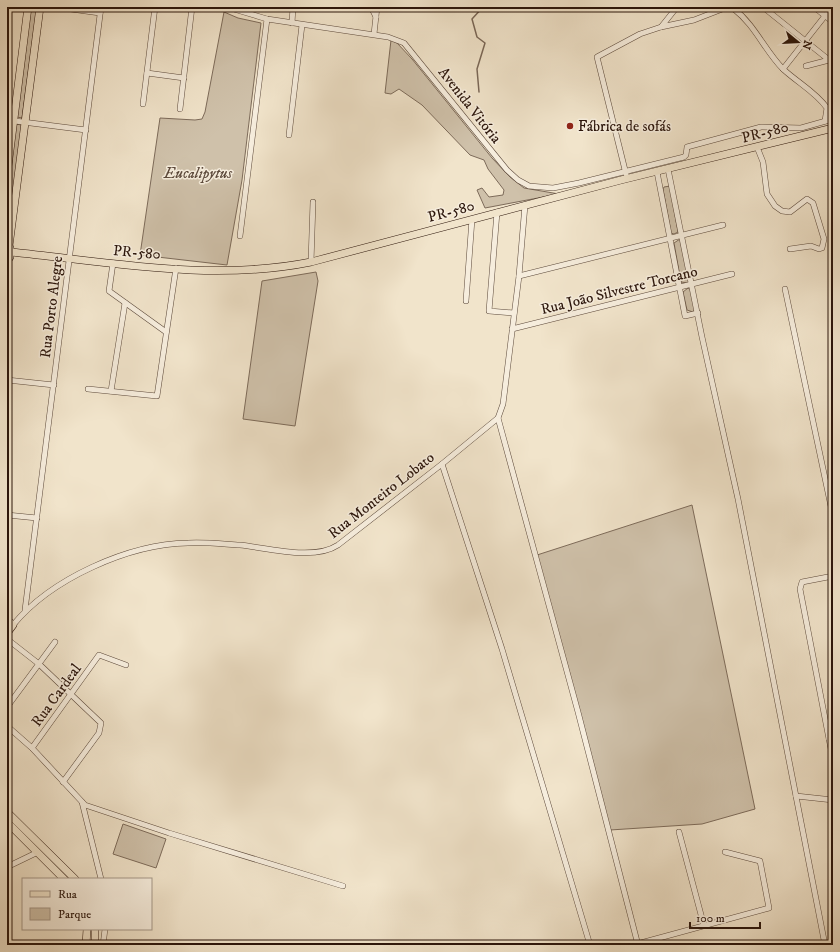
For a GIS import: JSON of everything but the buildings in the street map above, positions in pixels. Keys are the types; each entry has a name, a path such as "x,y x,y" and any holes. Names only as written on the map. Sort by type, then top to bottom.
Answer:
{"main road":[{"path":"7,174 10,120 28,7"},
{"path":"7,272 40,7"},
{"name":"PR-580","path":"9,247 70,258 113,263 227,271 252,271 311,262 497,212 525,206 626,175 657,172 833,128"},
{"path":"7,202 16,204"},
{"path":"7,620 13,625"},
{"name":"Rua Monteiro Lobato","path":"7,633 13,625"},
{"path":"7,812 74,878"},
{"path":"7,822 63,878"},
{"path":"86,945 87,930"},
{"path":"94,945 95,930"}],"street":[{"path":"56,7 100,13"},
{"name":"Rua Porto Alegre","path":"25,610 101,7"},
{"path":"142,104 155,7"},
{"path":"180,109 192,7"},
{"name":"Avenida Vitória","path":"227,7 267,19 397,38 404,43 507,170 524,184 545,188 561,187 626,175 684,157 686,155 687,146 761,127 801,128"},
{"path":"292,23 293,7"},
{"path":"371,7 376,17"},
{"path":"374,34 377,7"},
{"path":"661,27 677,7"},
{"path":"763,7 805,42 831,60"},
{"path":"814,7 833,22"},
{"path":"783,69 832,7"},
{"path":"626,175 597,57 640,34 661,27 694,20 725,8 734,9 747,22 783,69 820,98 827,108 825,121"},
{"path":"240,236 267,19"},
{"path":"289,135 302,25"},
{"path":"806,66 831,60"},
{"path":"147,73 184,78"},
{"path":"804,135 801,128 833,119"},
{"path":"10,120 86,130"},
{"path":"757,147 763,162 767,194 775,206 782,211 790,212 807,199 813,202 824,240 822,248 819,249 811,246 790,249"},
{"path":"668,169 738,499 825,945"},
{"path":"657,172 685,316 698,313"},
{"path":"311,262 313,202"},
{"path":"525,206 519,276 503,404 498,418 578,712 638,945 769,908 760,861 725,852"},
{"path":"497,212 489,311 514,313"},
{"path":"466,301 472,219"},
{"path":"519,276 723,225"},
{"path":"113,263 109,291 166,332"},
{"path":"88,389 158,396 176,268"},
{"name":"Rua João Silvestre Torcano","path":"512,329 732,274"},
{"path":"785,289 833,516"},
{"path":"111,391 125,303"},
{"path":"7,380 54,385"},
{"name":"Rua Monteiro Lobato","path":"13,625 25,610 57,586 80,573 120,556 155,547 187,542 238,545 310,553 327,551 338,545 442,464 498,418"},
{"path":"442,464 502,649 590,945"},
{"path":"7,515 37,518"},
{"path":"833,576 802,582 800,589 833,759"},
{"path":"7,639 38,664 88,709 101,723 99,733 63,782"},
{"path":"7,708 55,642"},
{"name":"Rua Cardeal","path":"32,748 99,655 126,665"},
{"path":"7,726 32,748 84,803 101,878"},
{"path":"829,739 830,735 833,734"},
{"path":"796,796 833,800"},
{"path":"84,803 169,833 343,886"},
{"path":"679,832 704,926"},
{"path":"7,867 38,852"},
{"path":"103,945 105,930"}],"green space":[{"path":"29,7 37,8 22,118 17,117"},
{"name":"Eucalipytus","path":"224,12 238,18 261,23 242,180 227,265 140,255 160,118 202,119 205,112"},
{"path":"391,40 397,43 412,59 492,158 510,177 524,188 559,194 485,208 477,190 482,188 489,197 503,195 504,190 488,169 484,160 470,155 422,105 399,89 391,94 385,93"},
{"path":"15,124 22,125 13,199 8,200 7,192"},
{"path":"670,186 678,232 674,234 671,233 663,189 664,187"},
{"path":"680,239 689,281 687,283 681,282 674,243"},
{"path":"316,272 318,281 295,426 243,419 262,281"},
{"path":"688,288 691,290 695,309 693,312 687,310 683,292"},
{"path":"692,505 755,809 702,824 610,830 537,555"},
{"path":"123,824 166,839 156,868 113,854"}],"waterway":[{"path":"479,92 477,69 485,43 477,37 472,19 483,7"}],"place":[{"name":"Fábrica de sofás","path":"570,126"}]}
